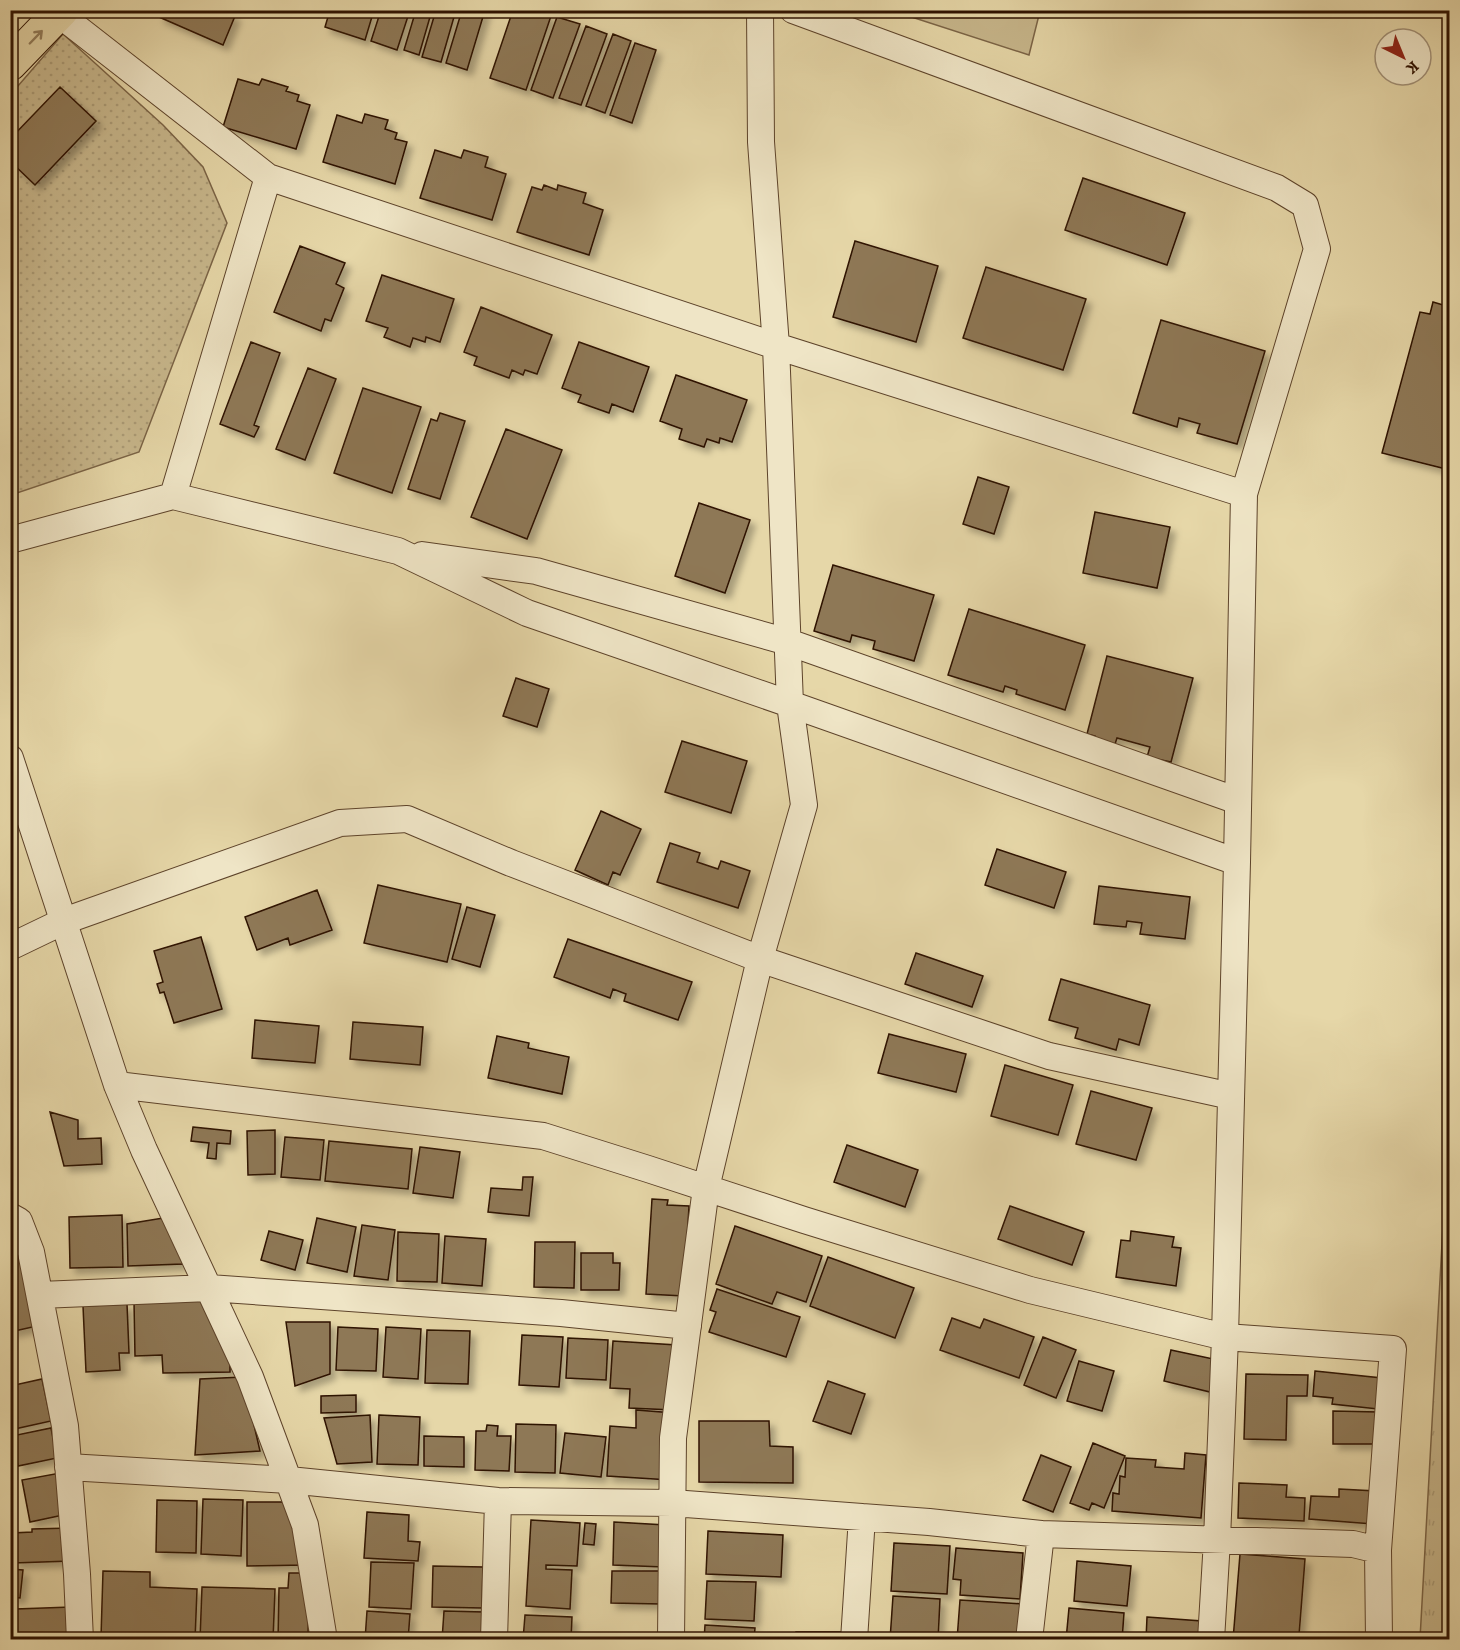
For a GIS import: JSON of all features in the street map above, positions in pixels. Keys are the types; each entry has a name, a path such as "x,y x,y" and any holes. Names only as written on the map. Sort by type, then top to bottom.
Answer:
{"main road":[{"path":"10,63 61,12"}],"street":[{"path":"671,1640 673,1438 706,1188 760,959 804,805 790,704 776,346 761,142 760,10"},
{"path":"793,10 1277,188 1305,205 1317,249 1244,494 1231,1096 1217,1540 1211,1640"},
{"path":"61,12 268,177 776,346 1244,494"},
{"path":"173,496 268,177"},
{"path":"10,540 173,496 398,551 536,571 788,642 1238,801"},
{"path":"398,551 527,613 1237,862"},
{"path":"10,758 117,1085 144,1150 250,1377 289,1480 305,1525 324,1640"},
{"path":"10,947 64,921 340,823 407,819 511,863 760,959 1049,1056 1231,1096"},
{"path":"117,1085 543,1136 1030,1290 1224,1337 1393,1349 1378,1550 1379,1640"},
{"path":"10,1216 19,1221 31,1252 64,1426 77,1574 80,1640"},
{"path":"40,1295 209,1288 561,1313 688,1326"},
{"path":"68,1467 289,1480 498,1501 672,1503 929,1522 1041,1534 1353,1544 1378,1550"},
{"path":"494,1640 498,1501"},
{"path":"854,1640 862,1517"},
{"path":"1029,1640 1041,1534"}],"green space":[{"path":"893,11 1040,11 1029,55"},
{"path":"63,34 163,125 203,167 227,223 139,452 11,495 11,94"},
{"path":"1449,1118 1449,1639 1420,1639"}],"building":[{"path":"161,10 223,10 235,16 223,45 159,17"},
{"path":"330,10 374,10 365,40 325,27"},
{"path":"381,10 410,10 397,50 371,41"},
{"path":"416,10 432,10 419,55 404,50"},
{"path":"436,10 456,10 441,62 422,57"},
{"path":"462,10 485,10 467,70 446,63"},
{"path":"513,10 533,10 551,16 526,90 490,78"},
{"path":"557,17 580,24 553,98 531,90"},
{"path":"586,26 607,34 581,105 559,98"},
{"path":"613,34 631,41 605,113 586,106"},
{"path":"635,43 656,50 632,123 610,115"},
{"path":"238,79 259,85 262,79 288,87 286,91 299,95 297,101 310,105 296,149 223,127"},
{"path":"60,87 96,121 35,185 10,161 10,139"},
{"path":"365,114 388,120 385,129 397,133 395,139 407,142 395,184 323,162 337,115 362,123"},
{"path":"435,150 461,158 464,150 488,157 485,167 506,174 492,220 420,198"},
{"path":"1083,178 1185,213 1167,265 1065,230"},
{"path":"544,185 557,190 558,185 586,193 583,203 603,210 589,255 517,232 532,187 542,190"},
{"path":"855,241 938,266 916,342 833,317"},
{"path":"300,246 345,263 336,284 344,288 331,321 325,319 321,331 274,312"},
{"path":"986,267 1086,299 1063,370 963,338"},
{"path":"382,275 454,299 440,342 426,337 425,342 413,338 410,347 384,337 388,328 366,321"},
{"path":"1433,302 1450,307 1450,470 1382,453 1420,312 1430,314"},
{"path":"481,307 552,335 537,374 525,370 523,375 512,370 509,378 474,365 477,357 464,352"},
{"path":"1161,320 1265,351 1237,444 1197,433 1200,424 1179,418 1177,427 1133,413"},
{"path":"251,342 280,353 254,425 259,427 254,437 220,424"},
{"path":"579,342 649,367 633,412 612,404 609,413 578,402 581,395 562,388"},
{"path":"308,368 336,379 305,460 276,449"},
{"path":"676,375 747,400 732,442 720,438 719,443 707,439 704,447 679,439 682,429 660,421"},
{"path":"363,388 421,407 392,493 334,473"},
{"path":"440,413 465,421 440,499 408,489 431,419 437,421"},
{"path":"506,429 562,450 527,539 471,517"},
{"path":"978,477 1009,487 994,534 963,524"},
{"path":"699,503 750,520 725,593 675,576"},
{"path":"1095,512 1170,527 1157,588 1083,573"},
{"path":"833,565 934,595 914,661 873,649 875,641 852,635 850,642 814,631"},
{"path":"969,609 1085,645 1065,710 1016,694 1017,690 1005,686 1003,692 948,675"},
{"path":"1107,656 1193,678 1171,762 1147,757 1150,747 1117,738 1114,747 1094,741 1095,736 1087,734"},
{"path":"516,678 549,689 537,727 503,716"},
{"path":"682,741 747,761 731,813 665,792"},
{"path":"601,811 641,829 620,875 613,872 608,885 575,870"},
{"path":"670,843 700,853 697,862 718,869 721,861 750,871 738,908 657,882"},
{"path":"997,849 1066,872 1054,908 985,885"},
{"path":"378,885 461,904 447,962 364,943"},
{"path":"1099,886 1190,897 1185,939 1140,934 1142,923 1127,921 1126,927 1094,924"},
{"path":"317,890 332,930 290,945 288,938 257,950 245,917"},
{"path":"467,907 495,915 480,967 452,959"},
{"path":"201,937 222,1009 174,1023 164,992 160,993 157,984 163,982 154,951"},
{"path":"568,939 692,982 678,1020 624,1001 626,994 613,989 610,998 554,977"},
{"path":"916,953 983,976 972,1007 905,984"},
{"path":"1061,979 1150,1005 1139,1045 1119,1039 1116,1050 1075,1038 1078,1028 1049,1020"},
{"path":"255,1020 319,1026 315,1063 252,1058"},
{"path":"353,1022 423,1027 420,1065 350,1059"},
{"path":"889,1034 966,1054 956,1092 878,1073"},
{"path":"497,1036 529,1043 528,1048 569,1057 562,1094 488,1078"},
{"path":"1005,1065 1073,1085 1058,1135 991,1116"},
{"path":"1091,1091 1152,1108 1136,1160 1076,1144"},
{"path":"50,1112 78,1120 78,1139 101,1138 102,1164 64,1166"},
{"path":"193,1127 231,1131 230,1144 217,1143 216,1159 207,1158 209,1143 191,1141"},
{"path":"275,1130 275,1174 248,1175 247,1131"},
{"path":"285,1137 324,1140 320,1180 281,1177"},
{"path":"329,1141 412,1149 408,1189 325,1181"},
{"path":"847,1145 918,1170 905,1207 834,1182"},
{"path":"420,1147 460,1152 453,1198 413,1193"},
{"path":"523,1177 533,1177 529,1216 488,1212 491,1188 522,1190"},
{"path":"652,1199 668,1200 667,1205 689,1206 684,1296 646,1294"},
{"path":"1010,1206 1084,1232 1072,1265 998,1239"},
{"path":"122,1215 123,1267 70,1268 69,1217"},
{"path":"169,1217 183,1264 128,1266 127,1224"},
{"path":"317,1218 356,1227 347,1272 307,1263"},
{"path":"362,1225 395,1230 388,1280 354,1276"},
{"path":"735,1226 822,1256 806,1302 777,1292 772,1304 716,1284"},
{"path":"269,1231 303,1240 295,1270 261,1260"},
{"path":"1131,1231 1174,1237 1172,1247 1181,1248 1176,1286 1116,1277 1121,1240 1130,1241"},
{"path":"398,1232 439,1234 437,1282 397,1281"},
{"path":"445,1236 486,1239 482,1286 442,1283"},
{"path":"16,1238 37,1326 10,1332 10,1240"},
{"path":"535,1242 575,1242 574,1288 534,1287"},
{"path":"581,1253 613,1253 613,1263 620,1263 619,1290 581,1290"},
{"path":"828,1257 914,1288 895,1338 810,1306"},
{"path":"717,1289 800,1317 786,1357 709,1332 716,1312 710,1310"},
{"path":"210,1301 230,1348 230,1372 163,1373 162,1355 135,1356 134,1302"},
{"path":"127,1304 129,1353 119,1353 120,1370 86,1372 83,1306"},
{"path":"952,1318 980,1328 984,1319 1034,1337 1019,1378 940,1350"},
{"path":"286,1322 330,1322 330,1374 295,1386"},
{"path":"338,1327 378,1329 376,1371 336,1370"},
{"path":"386,1327 421,1329 418,1379 383,1377"},
{"path":"427,1330 470,1331 468,1384 425,1383"},
{"path":"522,1335 563,1337 559,1387 519,1385"},
{"path":"1043,1337 1076,1350 1056,1398 1024,1385"},
{"path":"568,1338 608,1340 606,1380 566,1378"},
{"path":"613,1341 677,1345 673,1410 629,1408 630,1389 610,1388"},
{"path":"1171,1350 1218,1360 1210,1392 1164,1381"},
{"path":"1079,1361 1114,1371 1102,1411 1067,1401"},
{"path":"1315,1371 1382,1378 1378,1409 1332,1404 1333,1398 1313,1396"},
{"path":"1246,1374 1308,1375 1307,1396 1287,1396 1286,1440 1244,1439"},
{"path":"243,1377 260,1451 195,1455 200,1379"},
{"path":"42,1379 51,1421 10,1430 10,1386"},
{"path":"828,1381 865,1394 851,1434 813,1421"},
{"path":"356,1395 356,1412 321,1413 321,1396"},
{"path":"636,1410 674,1413 670,1480 607,1476 610,1426 636,1428"},
{"path":"1333,1411 1378,1412 1378,1444 1333,1444"},
{"path":"370,1415 372,1462 337,1464 324,1418"},
{"path":"379,1415 420,1417 418,1465 377,1464"},
{"path":"699,1421 769,1421 770,1446 793,1447 793,1483 699,1482"},
{"path":"516,1424 556,1425 555,1473 515,1472"},
{"path":"487,1425 498,1426 497,1436 511,1436 509,1471 475,1470 476,1431 486,1431"},
{"path":"51,1428 57,1458 18,1466 12,1436"},
{"path":"565,1433 606,1437 601,1477 560,1473"},
{"path":"424,1436 464,1437 464,1467 424,1466"},
{"path":"1093,1443 1125,1456 1104,1508 1092,1503 1089,1510 1070,1503"},
{"path":"1185,1453 1206,1455 1201,1518 1112,1511 1113,1493 1119,1494 1120,1476 1125,1477 1126,1458 1156,1460 1155,1467 1184,1469"},
{"path":"1041,1455 1071,1467 1053,1512 1023,1500"},
{"path":"60,1473 68,1514 30,1522 22,1480"},
{"path":"1239,1483 1287,1485 1286,1497 1305,1498 1304,1521 1238,1518"},
{"path":"1339,1489 1376,1491 1373,1524 1309,1519 1311,1496 1339,1497"},
{"path":"203,1499 243,1500 241,1556 201,1554"},
{"path":"157,1500 197,1501 196,1553 156,1552"},
{"path":"247,1502 292,1502 306,1565 247,1566"},
{"path":"367,1512 409,1515 408,1541 420,1542 418,1561 364,1558"},
{"path":"531,1520 580,1523 577,1566 546,1565 546,1569 572,1570 570,1609 526,1606"},
{"path":"614,1522 666,1525 664,1567 613,1565"},
{"path":"585,1523 596,1524 594,1545 583,1544"},
{"path":"70,1528 71,1561 13,1563 12,1533 32,1532 32,1529"},
{"path":"708,1531 783,1535 781,1577 706,1574"},
{"path":"894,1543 950,1546 947,1594 891,1591"},
{"path":"956,1548 1023,1553 1020,1599 960,1595 961,1580 953,1579"},
{"path":"1240,1554 1305,1559 1299,1635 1291,1634 1291,1640 1233,1640"},
{"path":"1077,1561 1131,1566 1127,1606 1074,1601"},
{"path":"371,1562 414,1563 411,1609 369,1607"},
{"path":"433,1566 483,1567 482,1608 432,1607"},
{"path":"10,1569 23,1570 20,1598 10,1597"},
{"path":"103,1571 150,1572 150,1587 197,1589 195,1640 101,1637"},
{"path":"612,1571 662,1571 661,1604 611,1603"},
{"path":"289,1573 309,1573 308,1640 278,1640 279,1588 288,1588"},
{"path":"707,1581 756,1582 754,1621 705,1619"},
{"path":"202,1587 275,1589 273,1640 200,1640"},
{"path":"893,1596 940,1599 938,1640 890,1640"},
{"path":"960,1600 1024,1604 1022,1640 957,1640"},
{"path":"71,1607 72,1639 10,1640 10,1618 16,1618 16,1609"},
{"path":"1069,1608 1124,1613 1122,1640 1066,1640"},
{"path":"367,1611 410,1614 408,1640 365,1640"},
{"path":"444,1611 484,1612 483,1640 442,1640"},
{"path":"525,1615 572,1617 571,1640 523,1640"},
{"path":"1147,1617 1202,1621 1201,1640 1146,1640"},
{"path":"705,1625 755,1628 754,1640 704,1640"},
{"path":"796,1632 842,1632 842,1640 795,1640"}]}
